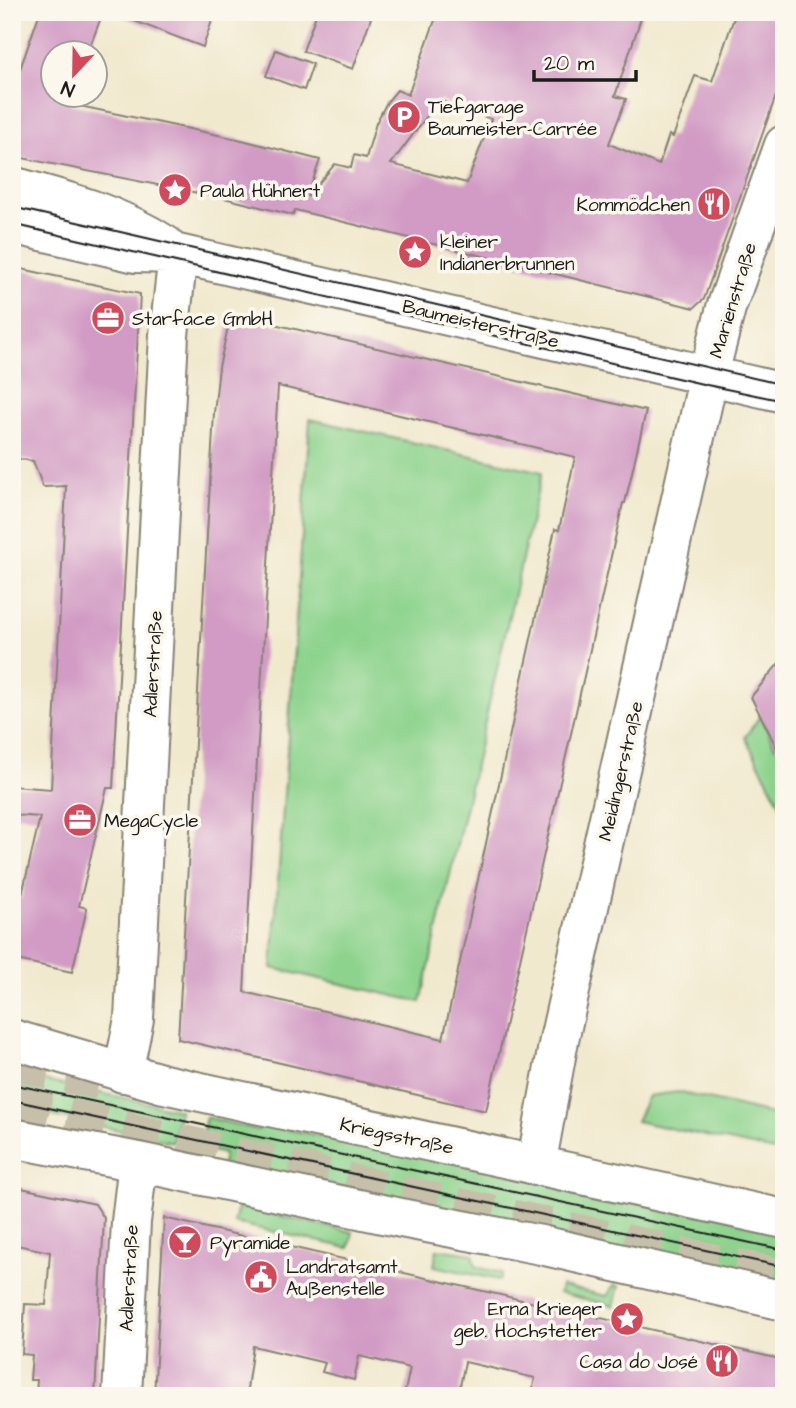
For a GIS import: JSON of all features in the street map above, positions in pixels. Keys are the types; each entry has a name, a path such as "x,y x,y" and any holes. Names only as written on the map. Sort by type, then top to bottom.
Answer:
{"street":[{"name":"Marienstraße","path":"709,376 726,309 784,145"},
{"name":"Baumeisterstraße","path":"12,186 103,214 178,254"},
{"name":"Baumeisterstraße","path":"12,224 136,253 178,254 784,393"},
{"name":"Adlerstraße","path":"123,1073 134,1019 169,335 178,254"},
{"name":"Meidingerstraße","path":"536,1166 559,1040 709,376"},
{"name":"Kriegsstraße","path":"12,1039 123,1073 784,1219"},
{"path":"12,1138 138,1161 541,1245 784,1301"},
{"name":"Adlerstraße","path":"122,1396 131,1222 138,1161"}],"green space":[{"path":"310,419 542,472 421,1002 272,968"},
{"path":"760,716 775,747 784,743 784,812 745,737"},
{"path":"12,1074 180,1110 173,1142 12,1107"},
{"path":"678,1092 784,1117 784,1153 636,1121 648,1096"},
{"path":"206,1117 258,1130 260,1124 784,1226 784,1292 221,1169 224,1154 199,1148"},
{"path":"238,1207 353,1232 349,1248 234,1223"},
{"path":"437,1249 473,1254 476,1267 502,1273 500,1280 434,1266"},
{"path":"614,1285 619,1286 614,1306 559,1293 561,1286 607,1296"}],"building":[{"path":"40,12 103,12 93,38 38,38 38,108 89,108 242,140 320,160 307,197 335,164 351,168 354,155 366,158 376,123 387,102 397,90 408,95 438,12 643,12 615,96 626,99 609,144 659,165 669,135 673,137 695,76 712,81 736,12 784,12 784,73 704,299 694,308 295,210 293,215 228,199 12,156 12,92","holes":["439,100 491,119 467,183 391,164"]},
{"path":"119,12 215,12 203,47 118,15"},
{"path":"317,12 373,12 353,69 303,51"},
{"path":"276,50 313,64 304,90 266,76"},
{"path":"12,267 140,294 113,788 107,788 79,906 87,908 72,972 12,959 12,897 21,899 40,817 12,815 12,786 51,789 66,486 43,487 33,461 12,458 12,395 21,333 12,331"},
{"path":"231,314 646,411 486,1111 178,1039 214,413 219,367","holes":["278,386 575,457 559,530 555,529 443,1039 244,992"]},
{"path":"784,657 784,762 751,697"},
{"path":"12,1186 95,1204 104,1218 95,1396 36,1396 37,1380 30,1380 32,1355 22,1354 25,1304 46,1305 50,1252 12,1244"},
{"path":"164,1218 784,1360 784,1396 531,1396 535,1378 465,1362 458,1396 404,1396 410,1368 359,1356 354,1380 322,1372 325,1363 253,1346 246,1396 154,1396"}],"tunnel":[{"path":"12,1062 99,1081"},
{"path":"12,1104 386,1191 784,1278"}],"tram line":[{"path":"12,207 784,385"},
{"path":"12,224 784,401"},
{"path":"12,1084 784,1250"},
{"path":"12,1100 784,1267"}],"place":[{"name":"Tiefgarage Baumeister-Carrée","path":"404,117"},
{"name":"Paula Hühnert","path":"175,190"},
{"name":"Kommödchen","path":"714,204"},
{"name":"kleiner Indianerbrunnen","path":"415,252"},
{"name":"Starface GmbH","path":"108,318"},
{"name":"MegaCycle","path":"80,820"},
{"name":"Pyramide","path":"185,1242"},
{"name":"Landratsamt Außenstelle","path":"261,1277"},
{"name":"Erna Krieger geb. Hochstetter","path":"627,1319"},
{"name":"Casa do José","path":"722,1361"}]}
